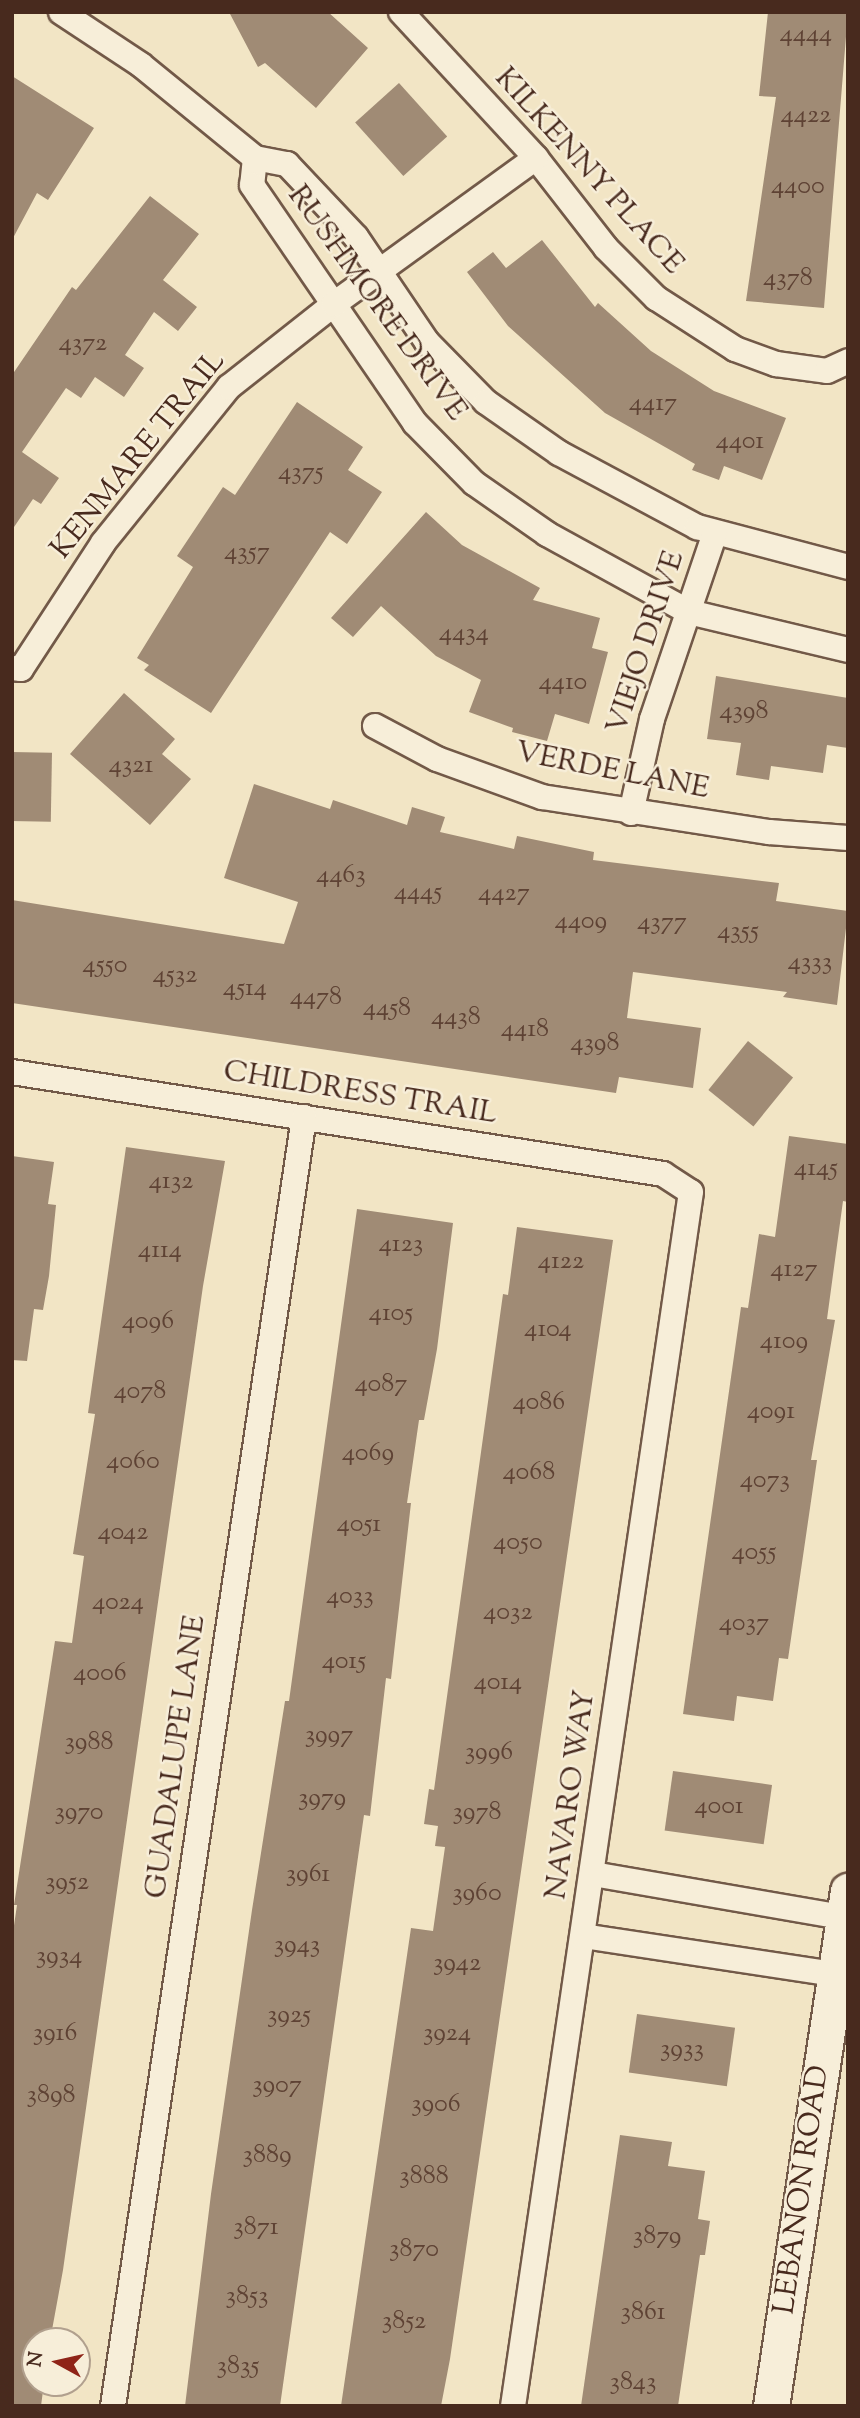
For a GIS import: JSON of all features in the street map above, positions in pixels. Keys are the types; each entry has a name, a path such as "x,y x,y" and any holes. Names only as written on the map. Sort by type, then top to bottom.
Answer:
{"main road":[{"name":"LEBANON ROAD","path":"771,2406 842,1975 846,1909"}],"street":[{"name":"RUSHMORE DRIVE","path":"61,12 141,65 256,158 287,164 356,237 382,271 427,342 486,402 559,453 715,533 848,566"},
{"name":"KILKENNY PLACE","path":"401,12 536,158 606,248 682,318 754,356 803,370 837,366"},
{"name":"RUSHMORE DRIVE","path":"256,158 252,185 415,423 474,483 547,534 689,612 848,650"},
{"name":"KENMARE TRAIL","path":"17,669 103,543 229,387 334,304 536,158"},
{"name":"VIEJO DRIVE","path":"631,813 652,719 715,533"},
{"name":"VERDE LANE","path":"375,726 437,759 502,785 631,813 848,838"},
{"name":"CHILDRESS TRAIL","path":"12,1072 663,1174 691,1192"},
{"name":"GUADALUPE LANE","path":"113,2406 304,1118"},
{"name":"NAVARO WAY","path":"513,2406 691,1192"},
{"path":"593,1874 846,1909"},
{"path":"583,1936 842,1975"}],"building":[{"path":"229,12 328,12 368,48 316,108 265,63 258,67"},
{"path":"768,12 848,12 824,308 746,301 776,97 759,96"},
{"path":"12,76 94,128 48,200 37,193 12,240"},
{"path":"399,83 447,137 403,176 355,122"},
{"path":"150,196 199,234 163,280 197,307 178,331 154,312 125,355 144,368 124,397 95,377 81,398 66,388 22,452 59,478 41,504 33,499 12,530 12,375 72,287 76,290"},
{"path":"542,240 595,307 598,303 651,351 714,391 786,418 762,480 724,466 719,480 692,470 695,464 605,413 508,326 467,272 493,252 506,268"},
{"path":"297,402 363,447 348,470 382,492 347,544 330,532 211,713 144,670 149,665 137,658 193,567 177,556 223,487 235,495"},
{"path":"426,512 462,545 540,588 533,600 600,618 592,648 608,652 589,724 555,714 547,741 512,732 513,728 469,712 481,680 436,656 381,606 353,637 331,618"},
{"path":"716,676 848,698 848,748 827,745 823,773 771,766 769,780 736,775 741,743 707,739"},
{"path":"124,693 175,739 162,754 191,779 150,825 70,754"},
{"path":"12,752 52,753 51,822 12,821"},
{"path":"254,784 330,809 333,800 407,825 412,807 445,817 440,832 514,849 517,836 594,852 593,860 779,883 776,901 848,911 837,1005 783,997 787,992 633,972 627,1018 701,1028 693,1088 619,1077 616,1093 12,1003 12,900 284,944 298,902 224,878"},
{"path":"748,1041 793,1078 753,1126 708,1090"},
{"path":"789,1136 848,1144 848,1202 843,1201 827,1319 835,1320 811,1460 817,1460 788,1659 779,1658 773,1701 737,1696 734,1721 683,1714 741,1307 748,1308 759,1234 775,1237"},
{"path":"126,1147 225,1161 203,1286 63,2270 53,2327 21,2327 21,2397 42,2397 41,2406 12,2406 12,1939 17,1905 14,1905 55,1641 72,1643 84,1556 73,1554 95,1414 88,1413"},
{"path":"12,1156 54,1162 48,1204 56,1205 49,1276 43,1310 34,1309 27,1361 12,1360"},
{"path":"357,1209 453,1223 437,1349 424,1420 419,1420 407,1503 411,1503 391,1679 386,1678 370,1816 364,1815 280,2406 185,2406 211,2194 285,1701 289,1701"},
{"path":"517,1227 613,1240 450,2359 441,2406 341,2406 411,1928 433,1931 445,1847 435,1846 438,1826 424,1824 429,1789 434,1790 503,1294 508,1295"},
{"path":"673,1771 772,1785 764,1844 665,1830"},
{"path":"637,2014 735,2028 727,2086 629,2072"},
{"path":"620,2135 672,2142 668,2166 705,2171 698,2219 710,2221 705,2255 700,2255 678,2406 581,2406"}]}
